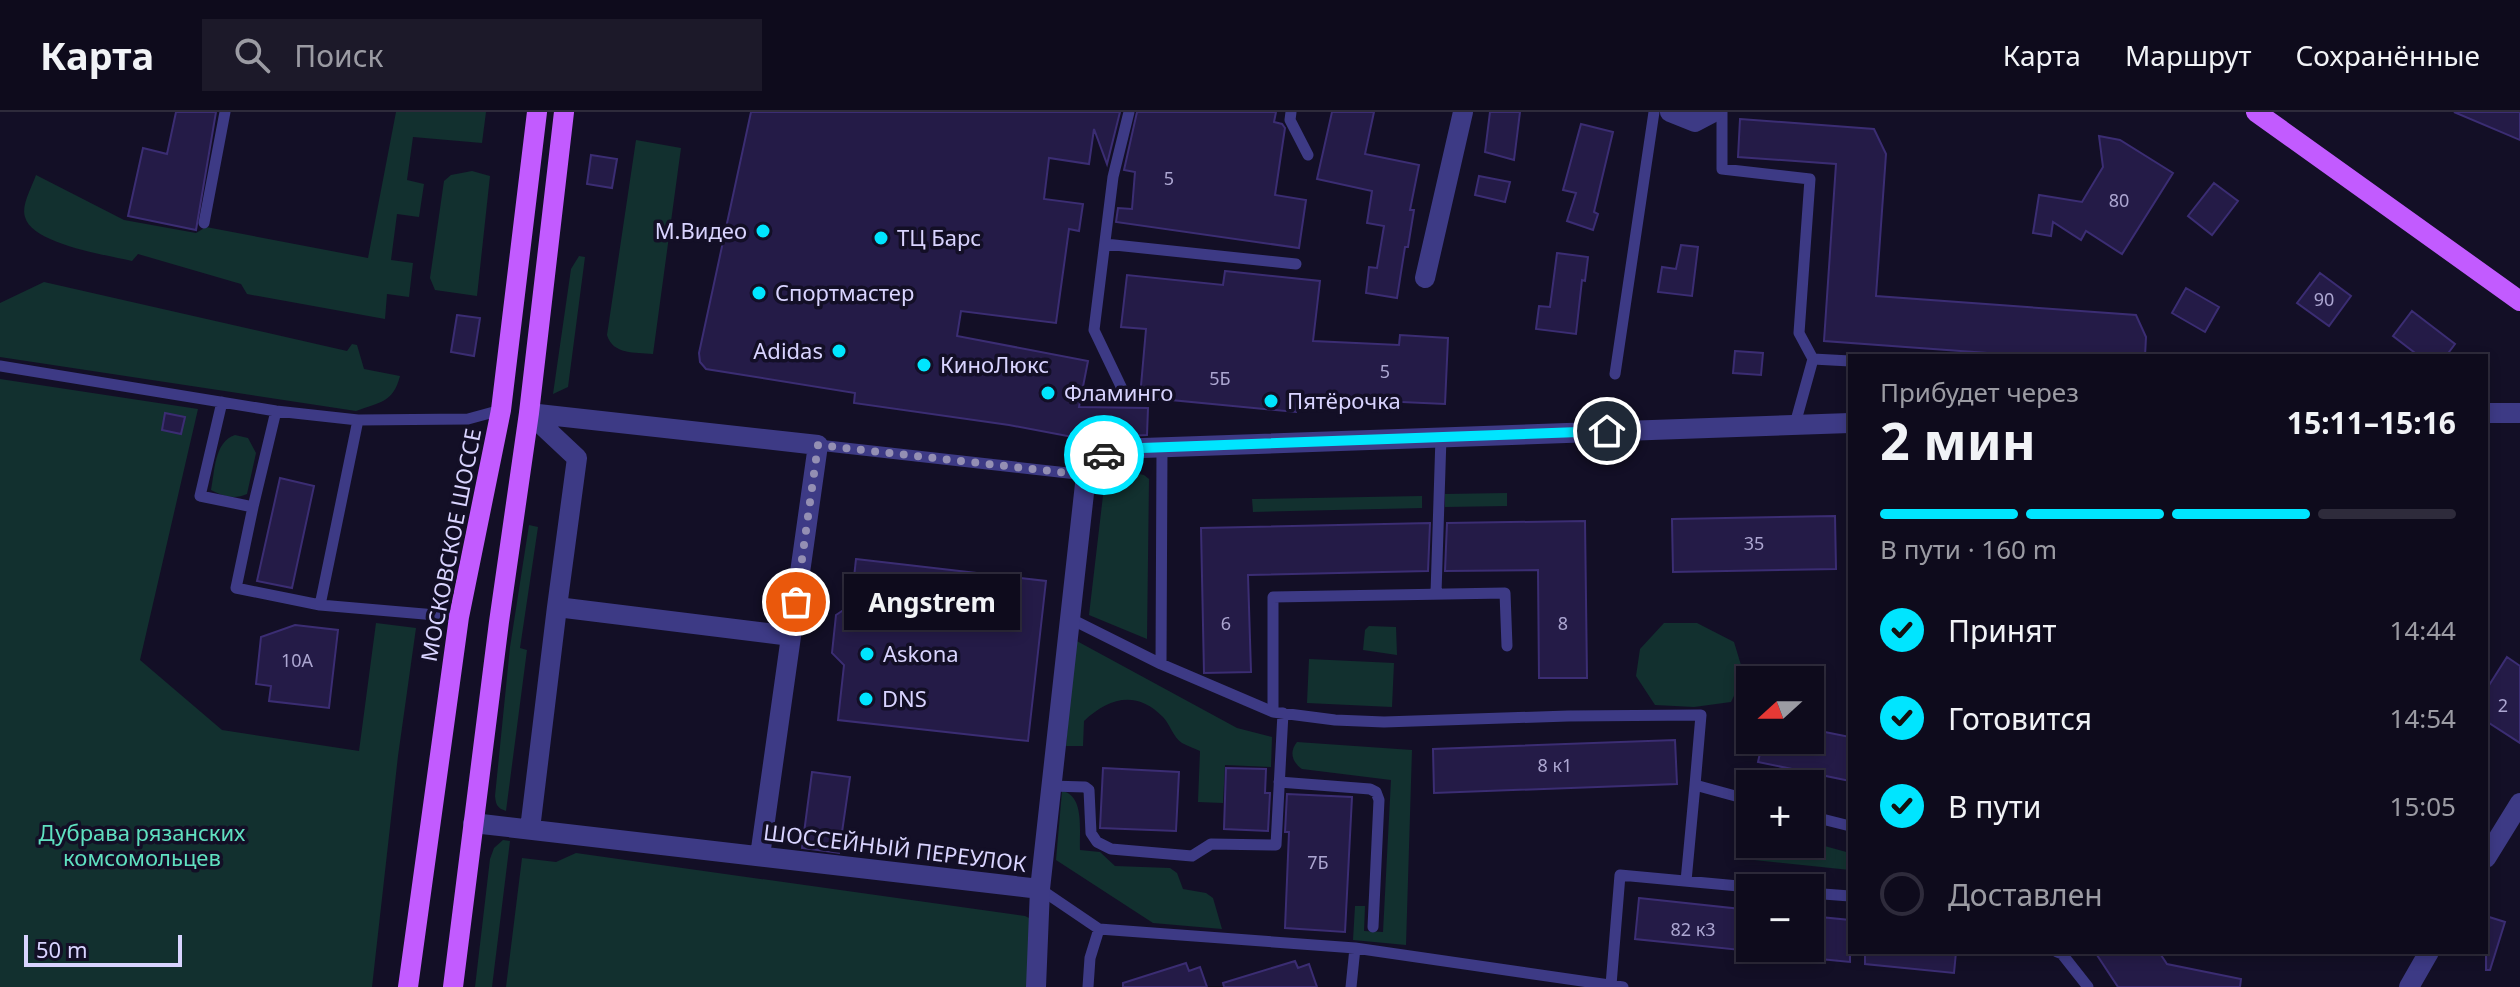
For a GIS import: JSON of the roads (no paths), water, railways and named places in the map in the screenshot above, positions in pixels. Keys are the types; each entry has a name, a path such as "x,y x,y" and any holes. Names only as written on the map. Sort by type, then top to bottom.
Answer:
{"main road":[{"name":"МОСКОВСКОЕ ШОССЕ","path":"408,987 459,617 501,410 537,112"},
{"path":"453,987 529,413 564,112"},
{"path":"2256,112 2520,301"}],"street":[{"path":"1425,278 1463,112"},
{"path":"1670,112 1695,122 1714,112"},
{"path":"529,413 818,445 760,856"},
{"path":"529,413 577,458 530,829"},
{"path":"2488,413 2520,413"},
{"path":"1086,475 1099,458 1114,449 1848,423"},
{"name":"ШОССЕЙНЫЙ ПЕРЕУЛОК","path":"473,823 1040,889 1086,475"},
{"path":"557,607 791,636"},
{"path":"2488,855 2520,803"},
{"path":"1036,987 1040,889"},
{"path":"2409,987 2428,954"}],"lane":[{"path":"204,223 225,112"},
{"path":"1126,397 1094,330 1113,177 1129,112"},
{"path":"1291,112 1290,120 1308,155"},
{"path":"1615,374 1654,112"},
{"path":"1722,112 1722,169 1810,179 1799,333 1813,359 1795,424"},
{"path":"1105,244 1296,264"},
{"path":"1813,359 1848,361"},
{"path":"0,366 276,411 358,420 468,419 501,410"},
{"path":"222,402 200,496 253,507"},
{"path":"276,411 236,588 320,605 459,617"},
{"path":"320,605 358,420"},
{"path":"1436,593 1441,437"},
{"path":"818,445 1086,475"},
{"path":"1161,664 1162,448"},
{"path":"1051,786 1085,787 1089,790 1091,833 1097,842 1111,849 1192,856 1211,844 1276,845 1279,782 1273,597 1505,593 1507,646"},
{"path":"1071,619 1161,664 1278,712 1335,720 1384,722 1701,715 1686,881"},
{"path":"1279,782 1376,792 1379,800 1373,927"},
{"path":"1695,785 1736,796"},
{"path":"1824,820 1848,826"},
{"path":"1040,889 1099,929 1355,948 1617,986 1620,875 1736,886"},
{"path":"1824,894 1848,896"},
{"path":"1088,987 1090,958 1099,929"},
{"path":"1351,987 1355,948"},
{"path":"2062,954 2088,987"}],"place":[{"name":"М.Видео","path":"763,231"},
{"name":"ТЦ Барс","path":"881,238"},
{"name":"Спортмастер","path":"759,293"},
{"name":"Adidas","path":"839,351"},
{"name":"КиноЛюкс","path":"924,365"},
{"name":"Фламинго","path":"1048,393"},
{"name":"Пятёрочка","path":"1271,401"},
{"name":"Angstrem","path":"796,602"},
{"name":"Askona","path":"867,654"},
{"name":"DNS","path":"866,699"}],"park label":[{"name":"Дубрава рязанских комсомольцев","path":"142,846"}]}
